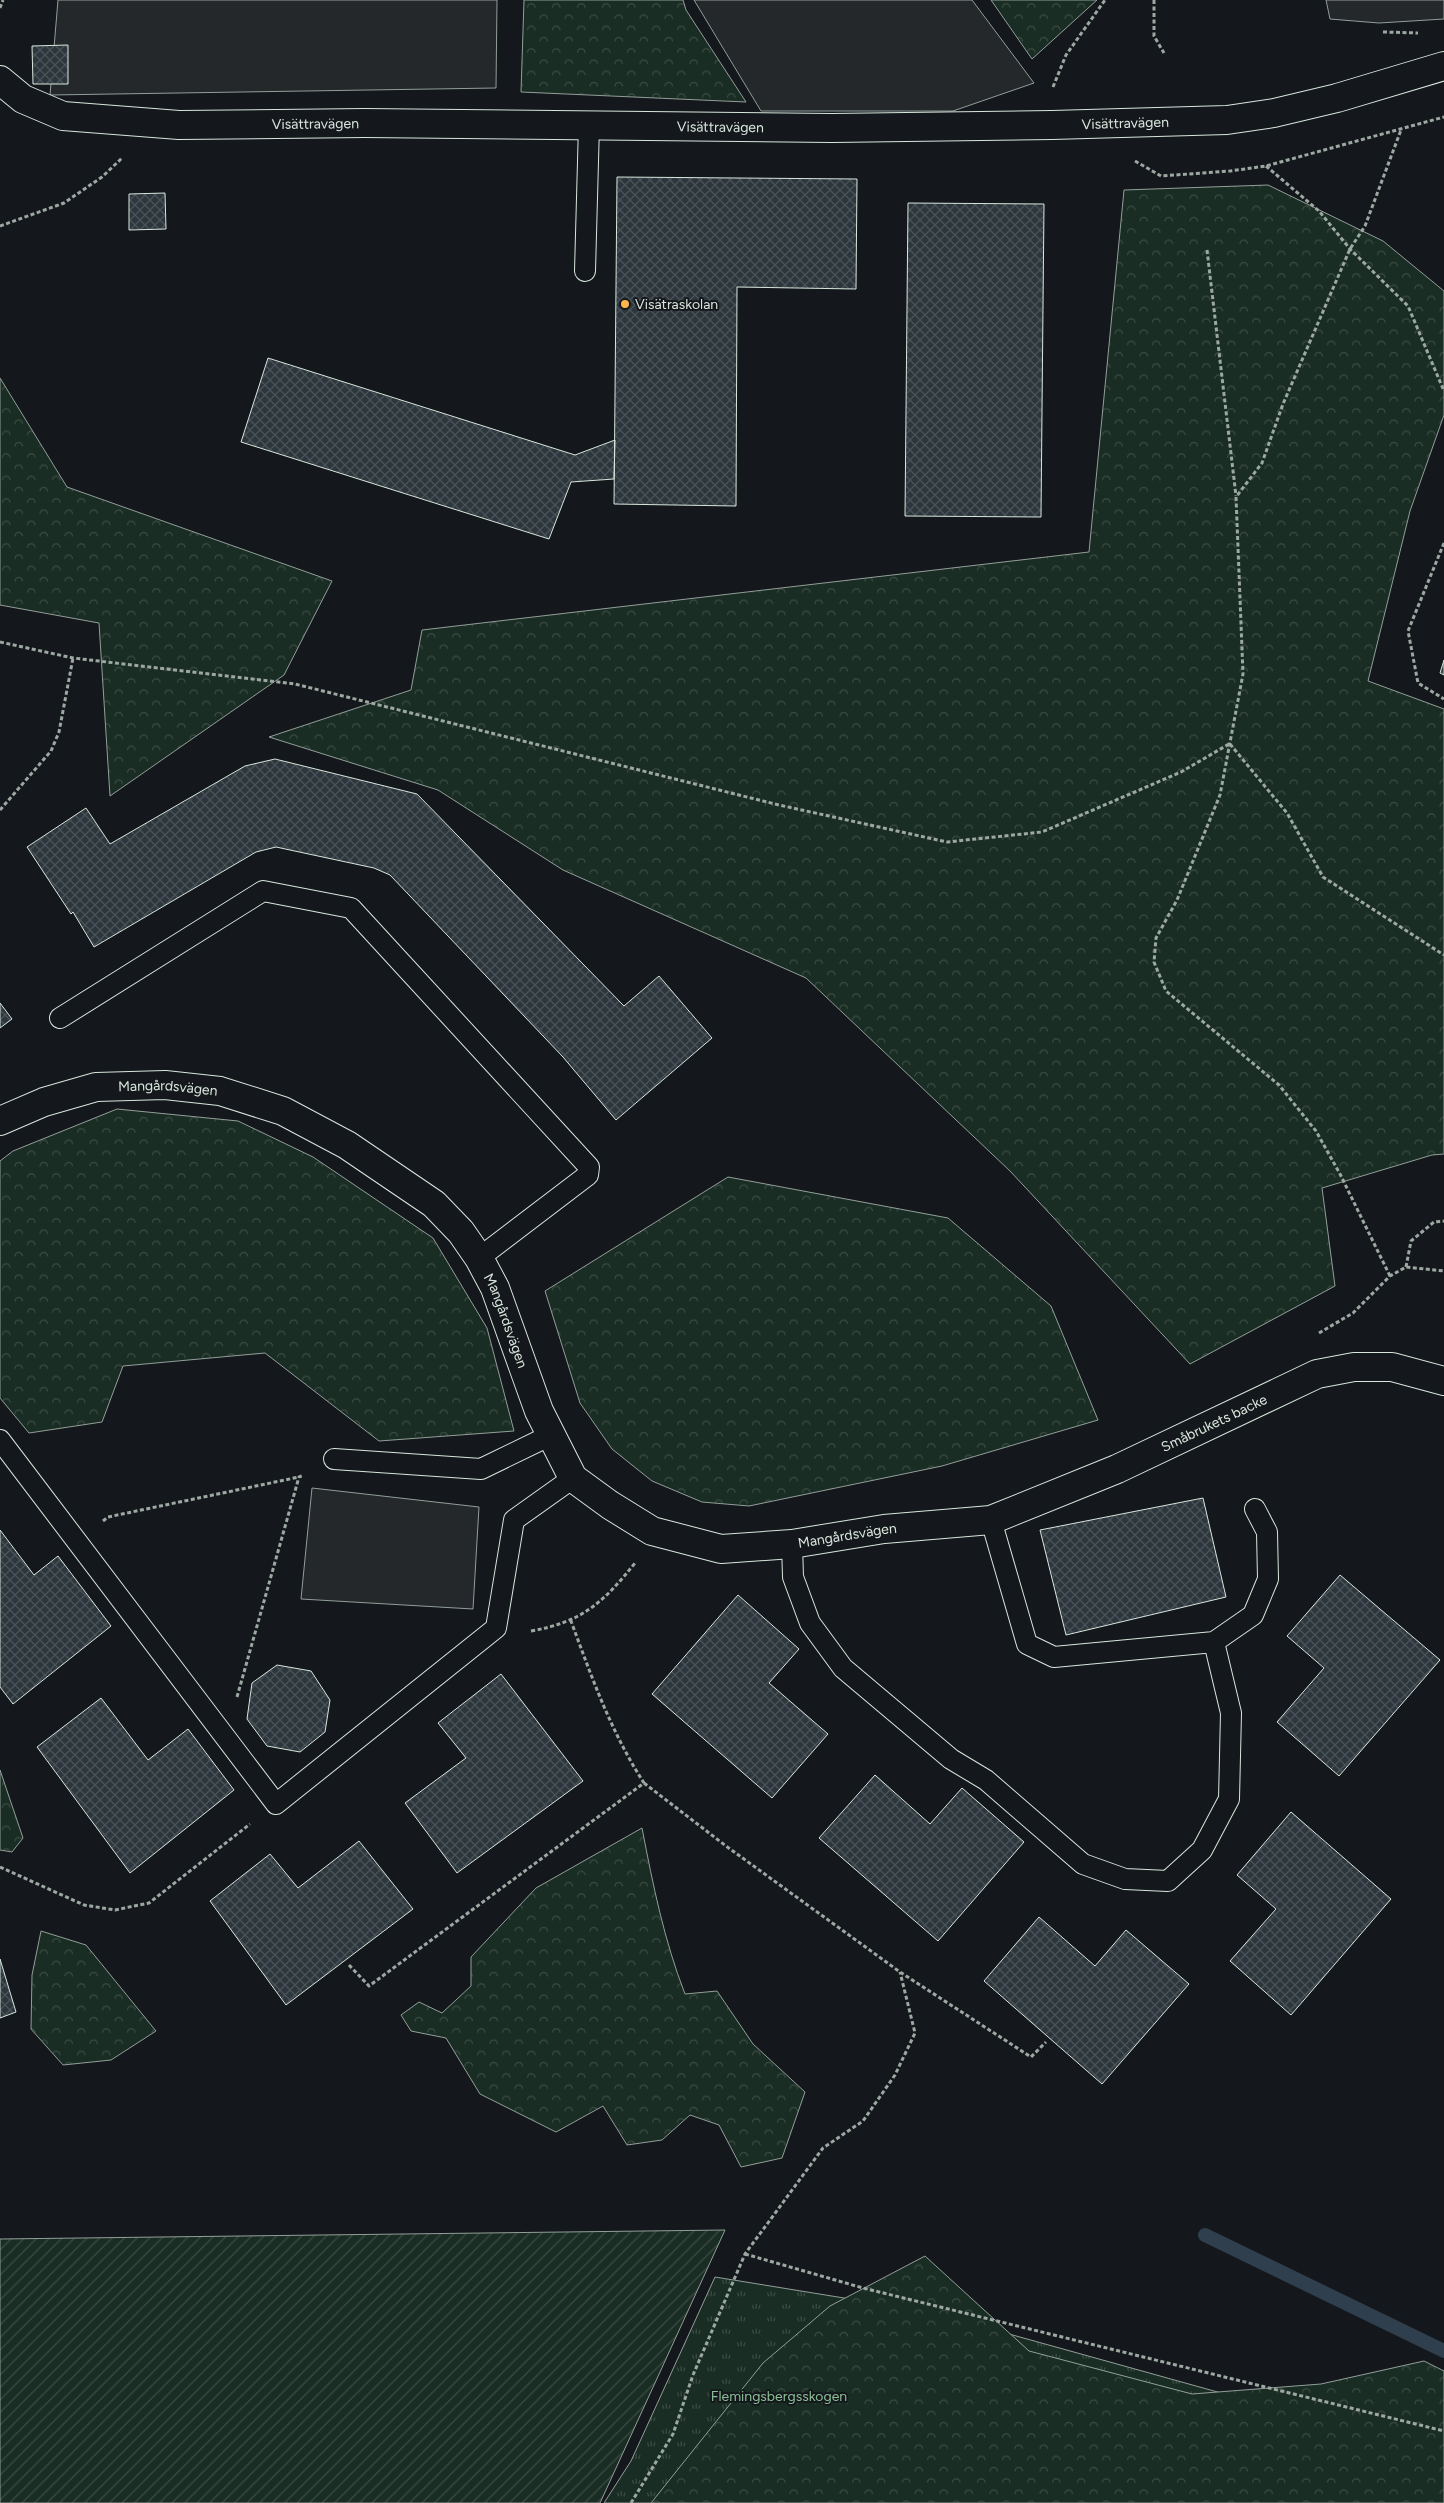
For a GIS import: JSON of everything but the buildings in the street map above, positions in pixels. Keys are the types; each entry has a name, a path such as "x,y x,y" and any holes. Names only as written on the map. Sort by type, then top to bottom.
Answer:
{"street":[{"name":"Visättravägen","path":"0,80 23,98 63,116 179,125 365,123 832,128 1227,120 1274,113 1337,98 1444,66"},
{"name":"Mangårdsvägen","path":"0,1121 44,1102 96,1087 165,1085 220,1091 283,1111 347,1145 434,1204 461,1232 479,1258 495,1288 539,1411 573,1478 652,1531 721,1549 792,1544 884,1529 991,1520"},
{"name":"Småbrukets backe","path":"991,1520 1117,1469 1317,1374 1354,1367 1392,1367 1444,1381"}],"lane":[{"path":"585,271 589,126"},
{"path":"60,1018 263,891 351,908 589,1166 588,1175 479,1258"},
{"path":"334,1459 481,1469 551,1435"},
{"path":"0,1440 225,1740 276,1804 496,1628 514,1520 573,1478"},
{"path":"991,1520 1027,1644 1054,1657 1214,1642 1253,1615 1268,1579 1268,1532 1255,1509"},
{"path":"792,1544 793,1577 810,1623 843,1668 951,1759 986,1780 1083,1864 1124,1879 1168,1881 1202,1850 1229,1799 1230,1713 1214,1642"}],"path":[{"path":"0,8 3,0"},
{"path":"1050,96 1066,55 1105,0"},
{"path":"1154,0 1154,36 1164,53"},
{"path":"1383,32 1420,34"},
{"path":"1236,497 1262,463 1283,404 1350,249 1365,226 1401,130"},
{"path":"1266,166 1319,211 1350,249 1408,306 1444,391"},
{"path":"1207,250 1236,497 1243,674 1220,795 1177,900 1156,938 1154,962 1166,991 1279,1085 1316,1131 1340,1174 1390,1276"},
{"path":"1444,543 1408,631 1418,684 1444,699"},
{"path":"0,642 73,658 295,684 779,805 947,842 1042,832 1181,772 1230,743"},
{"path":"0,810 51,751 59,732 73,658"},
{"path":"1230,743 1287,813 1323,877 1444,955"},
{"path":"1406,1267 1411,1241 1434,1222 1444,1221"},
{"path":"1311,1338 1353,1314 1390,1276 1406,1267 1444,1271"},
{"path":"77,1542 108,1517 299,1477 334,1459"},
{"path":"225,1740 299,1477"},
{"path":"496,1628 528,1631 571,1621 595,1606 619,1583 636,1562"},
{"path":"571,1621 603,1708 625,1753 644,1783 726,1846 900,1972 1031,2057 1046,2042"},
{"path":"349,1964 369,1986 644,1783"},
{"path":"0,1867 84,1905 115,1910 149,1903 276,1804"},
{"path":"631,2503 673,2434 693,2375 745,2254 823,2148 863,2121 895,2075 915,2033 900,1972"},
{"path":"745,2254 863,2288 1444,2432"}],"green space":[{"path":"524,0 683,0 686,10 746,102 521,92"},
{"path":"991,0 1097,0 1032,59"},
{"path":"1268,185 1383,241 1444,291 1444,415 1410,511 1368,681 1444,709 1444,1154 1432,1155 1322,1188 1335,1286 1190,1364 1010,1171 806,978 563,870 438,790 269,737 411,690 422,630 1089,552 1124,190"},
{"path":"0,378 67,487 332,581 284,675 110,796 99,623 0,605"},
{"path":"117,1109 238,1121 313,1157 433,1238 487,1328 514,1431 379,1441 265,1353 123,1366 102,1422 29,1433 0,1398 0,1161 13,1151"},
{"path":"728,1177 948,1218 1051,1306 1098,1420 942,1466 749,1506 702,1502 652,1481 612,1449 580,1403 545,1291"},
{"path":"0,1770 23,1838 12,1852 0,1850"},
{"path":"642,1828 665,1933 685,1994 717,1991 753,2044 805,2092 782,2158 741,2167 719,2125 690,2115 662,2140 627,2145 603,2106 556,2132 480,2094 446,2038 411,2031 401,2015 419,2002 442,2013 471,1986 471,1957 536,1888"},
{"path":"41,1931 86,1945 156,2031 111,2060 63,2065 31,2029 32,1975"},
{"path":"725,2230 600,2503 0,2503 0,2239"},
{"name":"Flemingsbergsskogen","path":"925,2256 1029,2351 1192,2394 1321,2384 1424,2361 1444,2371 1444,2503 651,2503 763,2363 830,2306"},
{"name":"Flemingsbergsskogen","path":"715,2277 930,2312 1444,2455 1444,2503 604,2503 631,2461"}],"shaded area":[{"path":"58,0 497,0 496,88 50,95"},
{"path":"694,0 972,0 1034,83 953,111 761,111"},
{"path":"1326,0 1444,0 1444,19 1379,23 1330,19"},
{"path":"312,1488 479,1507 473,1609 301,1599"}],"waterway":[{"path":"1205,2235 1444,2351"}],"place":[{"name":"Visätraskolan","path":"625,304"}]}
